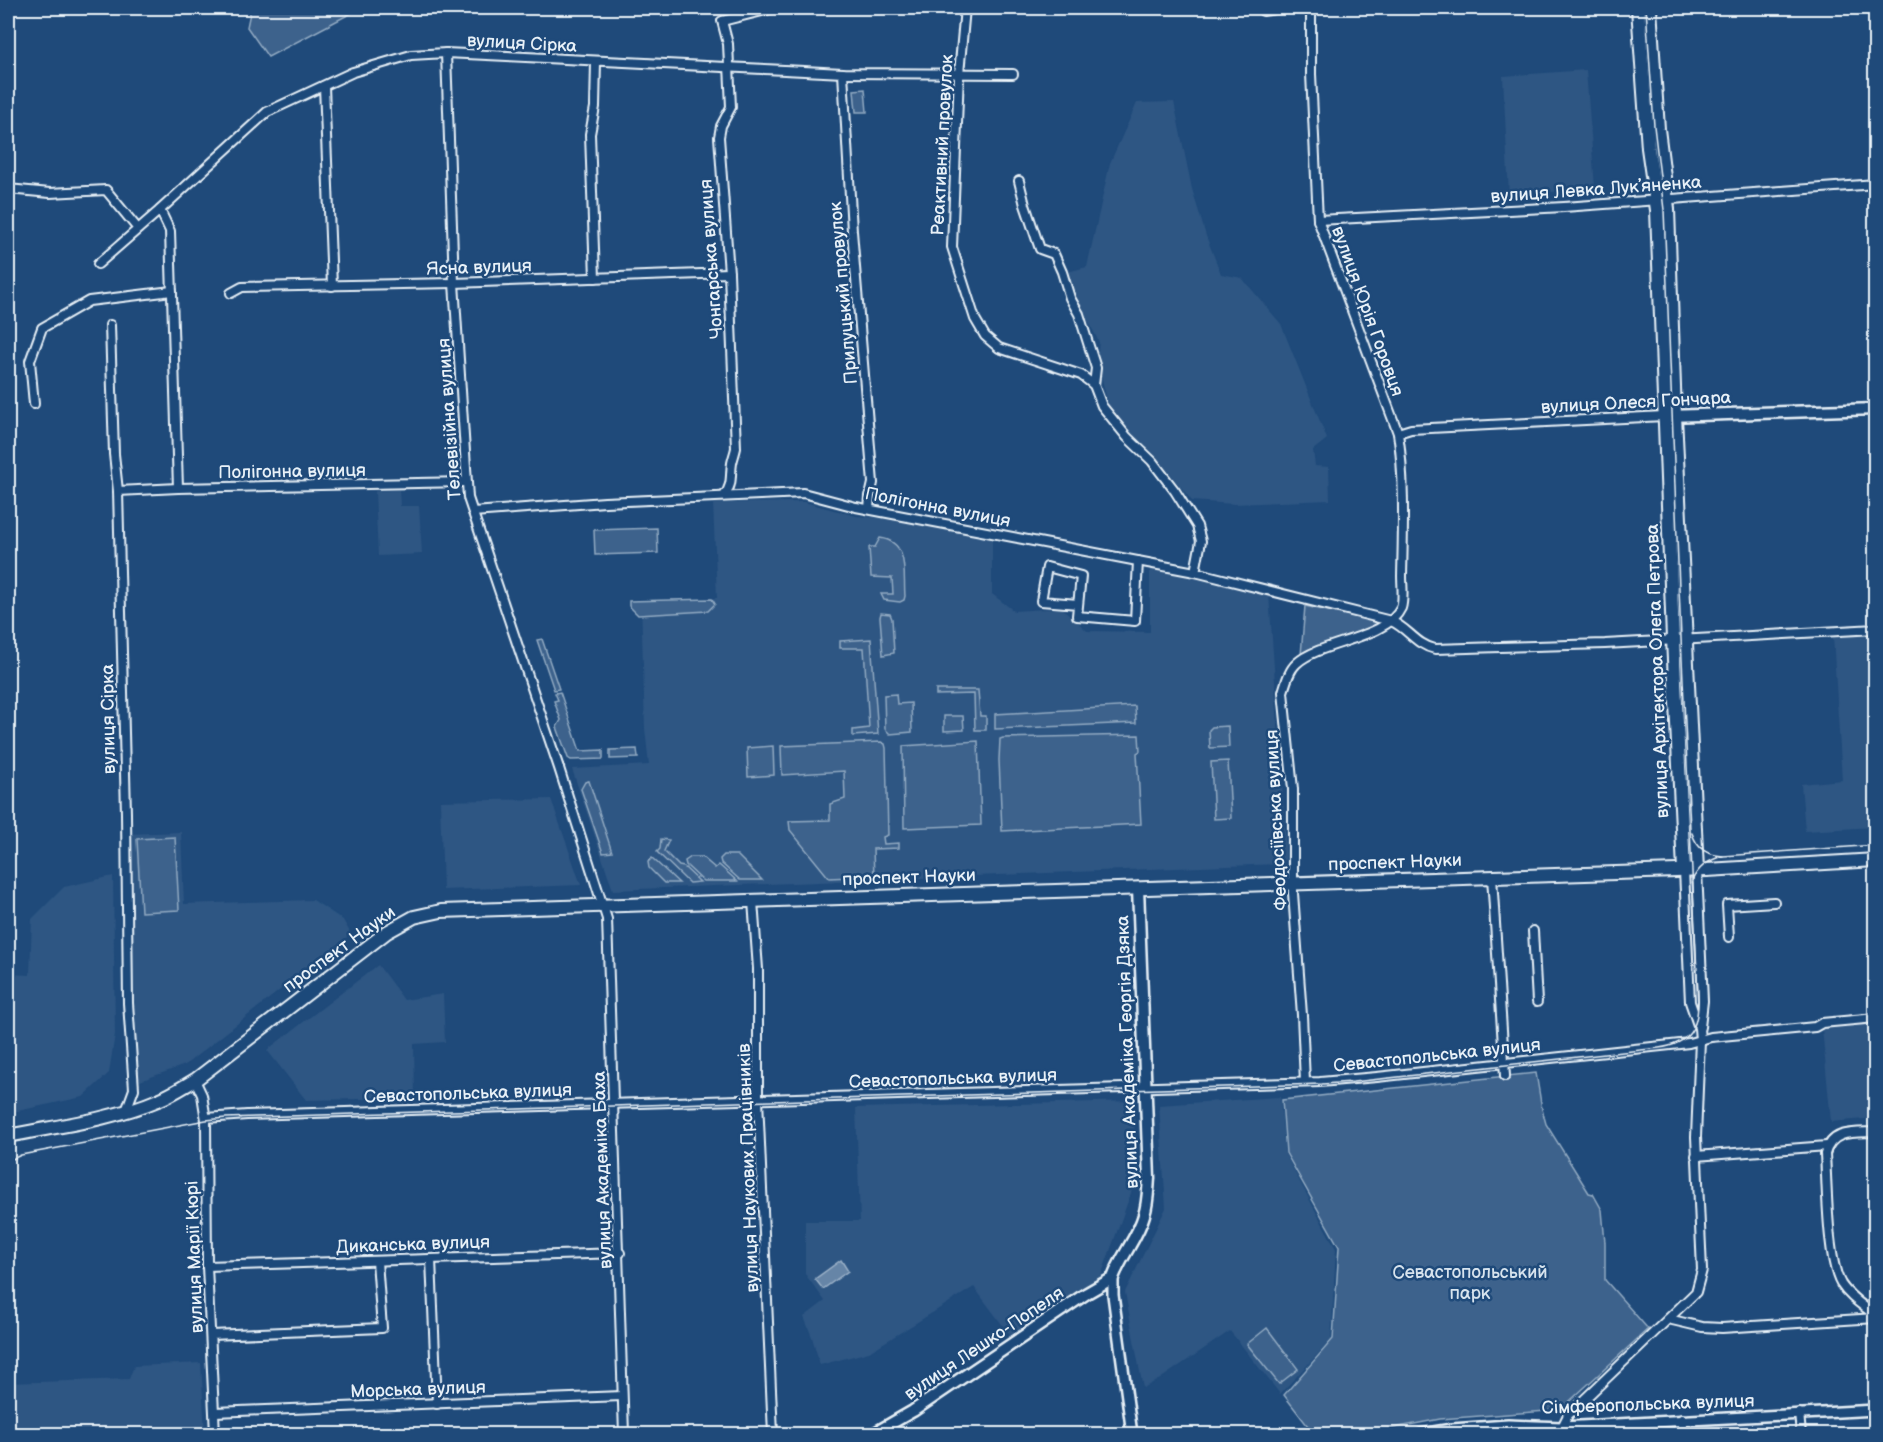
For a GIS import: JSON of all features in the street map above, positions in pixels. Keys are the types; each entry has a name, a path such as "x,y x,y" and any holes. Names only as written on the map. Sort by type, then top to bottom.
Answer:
{"main road":[{"name":"вулиця Архітектора Олега Петрова","path":"1638,8 1648,148 1661,200"},
{"name":"вулиця Архітектора Олега Петрова","path":"1650,8 1658,129 1670,416 1673,639 1690,870"},
{"name":"вулиця Олеся Гончара","path":"1670,416 1875,409"},
{"name":"вулиця Архітектора Олега Петрова","path":"1670,416 1686,638 1690,870"},
{"name":"проспект Науки","path":"8,1136 126,1111 159,1100 195,1080 366,948 408,920 441,911 1690,870 1875,860"},
{"name":"вулиця Академіка Георгія Дзяка","path":"1113,1278 1138,1231 1148,1198 1138,888"},
{"name":"вулиця Лешко-Попеля","path":"873,1434 913,1411 1113,1278"}],"street":[{"name":"Чонгарська вулиця","path":"724,496 729,490 736,448 729,273 719,137 721,126 731,107 728,44 722,21 774,8"},
{"name":"Реактивний провулок","path":"965,8 958,74 952,247 975,319 985,336 999,348 1081,375 1094,385"},
{"path":"1263,11 1282,8"},
{"name":"вулиця Юрія Горовця","path":"1315,8 1311,15 1311,74 1318,220 1398,433 1401,454 1402,607 1391,621"},
{"name":"вулиця Сірка","path":"98,264 267,112 353,72 411,55 446,53 843,74 1013,74"},
{"name":"Телевізійна вулиця","path":"446,53 454,283 468,498 604,906"},
{"path":"595,278 590,134 595,107 596,62"},
{"name":"Прилуцький провулок","path":"843,74 852,231 873,483 869,509"},
{"path":"324,86 332,286"},
{"path":"1019,181 1040,249 1054,254 1070,298 1079,314 1096,368 1094,385 1102,406 1127,437 1152,461 1175,491 1197,526 1202,541 1195,572"},
{"name":"вулиця Левка Лукʼяненка","path":"1318,220 1539,209 1875,184"},
{"path":"8,189 50,193 106,190 138,229"},
{"path":"160,210 170,231 178,488"},
{"name":"Ясна вулиця","path":"231,293 242,287 454,283 729,273"},
{"path":"34,404 30,361 42,327 89,301 172,291"},
{"name":"вулиця Сірка","path":"110,325 114,454 118,491 128,1003 134,1089 126,1111"},
{"name":"вулиця Олеся Гончара","path":"1398,433 1411,429 1670,416"},
{"name":"Полігонна вулиця","path":"118,491 466,482"},
{"name":"Полігонна вулиця","path":"473,512 605,502 803,493 869,509 1195,572 1391,621"},
{"path":"1078,604 1041,601 1047,567 1081,576 1077,616 1135,621 1138,561"},
{"path":"1391,621 1400,625 1425,647 1435,649 1616,643 1875,629"},
{"name":"Феодосіївська вулиця","path":"1305,1082 1294,883 1293,789 1283,692 1295,664 1306,657 1376,630 1391,621"},
{"path":"1690,870 1703,1001 1699,1028"},
{"name":"вулиця Архітектора Олега Петрова","path":"1562,1431 1568,1415 1696,1292 1700,1281 1702,1269 1696,1156 1700,1040 1699,1028 1690,1002 1690,870"},
{"path":"1492,877 1504,1076"},
{"name":"вулиця Наукових Працівників","path":"753,901 758,969 758,1099 774,1434"},
{"path":"1729,937 1727,905 1774,902"},
{"name":"вулиця Академіка Баха","path":"604,906 609,930 624,1434"},
{"path":"1533,931 1537,1002"},
{"name":"Севастопольська вулиця","path":"206,1118 259,1114 1354,1080 1689,1043 1710,1037 1815,1027 1822,1023 1875,1018"},
{"name":"вулиця Марії Кюрі","path":"195,1080 202,1095 206,1118 207,1266 215,1434"},
{"path":"1875,1132 1841,1134 1827,1146 1825,1154 1835,1270 1842,1286 1875,1317"},
{"path":"1696,1156 1827,1146"},
{"name":"Диканська вулиця","path":"207,1266 620,1253"},
{"path":"431,1259 437,1404"},
{"path":"211,1335 382,1328 377,1261"},
{"path":"1113,1278 1113,1295 1132,1434"},
{"path":"1668,1319 1722,1328 1875,1317"},
{"name":"Морська вулиця","path":"215,1412 622,1396"},
{"name":"Сімферопольська вулиця","path":"1421,1434 1508,1425 1562,1431 1682,1419 1875,1410"},
{"path":"1800,1413 1801,1434"},
{"path":"1682,1419 1683,1434"}],"shaded area":[{"path":"1586,70 1595,188 1509,196 1503,76"},
{"path":"1174,102 1192,189 1206,236 1221,274 1242,278 1281,324 1327,439 1313,450 1315,466 1329,467 1330,500 1234,504 1192,501 1109,408 1097,359 1099,342 1073,292 1067,272 1087,267 1110,163 1137,103"},
{"path":"399,490 400,506 419,506 422,554 378,556 375,491"},
{"path":"804,502 856,516 884,518 992,539 992,594 1014,611 1062,608 1087,631 1150,632 1150,569 1269,594 1287,858 1281,864 613,890 572,769 649,765 645,729 641,601 717,598 713,503"},
{"path":"1875,633 1875,827 1805,831 1801,784 1842,780 1833,636"},
{"path":"551,799 581,885 443,890 440,801"},
{"path":"181,832 184,904 313,900 343,920 351,934 185,1065 137,1082 128,834"},
{"path":"113,876 115,1034 109,1073 83,1097 8,1113 8,974 30,975 32,919 64,887"},
{"path":"378,965 404,1000 443,994 445,1042 414,1044 415,1098 306,1100 267,1050"},
{"path":"1875,1024 1875,1118 1831,1122 1822,1028"},
{"path":"1280,1097 1285,1154 1336,1249 1331,1340 1280,1394 1230,1331 1143,1388 1125,1292 1166,1208 1159,1105"},
{"path":"1134,1101 1136,1179 1101,1276 1010,1335 974,1287 869,1352 820,1365 804,1317 825,1301 805,1274 805,1221 860,1221 856,1108"},
{"path":"841,1260 848,1271 823,1289 815,1279"},
{"path":"201,1363 205,1434 8,1434 8,1383 129,1379 134,1366"}],"green space":[{"path":"251,8 361,8 268,57 247,27"},
{"path":"865,89 867,112 856,112 854,90"},
{"path":"657,528 658,553 595,555 594,530"},
{"path":"880,538 890,541 901,552 905,596 900,602 884,600 881,594 893,594 892,578 871,577 869,547 875,547"},
{"path":"712,599 715,604 708,611 638,615 629,606 629,601"},
{"path":"1305,606 1379,622 1376,626 1301,655"},
{"path":"881,613 890,614 892,619 894,653 883,655"},
{"path":"542,639 559,689 554,690 537,640"},
{"path":"871,639 878,734 853,736 853,730 869,728 864,648 840,648 840,641"},
{"path":"936,690 978,690 980,716 986,716 986,730 975,730 974,694 936,695"},
{"path":"560,692 580,751 603,750 603,759 571,760 568,758 557,727 561,720 554,701 558,700 555,693"},
{"path":"896,694 897,704 911,703 912,732 890,734 885,729 884,695"},
{"path":"1135,706 1136,723 995,729 995,714"},
{"path":"944,716 963,716 964,730 944,731"},
{"path":"1228,726 1229,747 1210,748 1209,730 1212,727"},
{"path":"1139,735 1140,751 1137,753 1141,824 1002,831 1000,739"},
{"path":"978,741 981,825 904,828 903,746"},
{"path":"881,742 886,748 888,835 883,837 884,844 899,843 899,848 873,849 874,876 829,878 790,830 789,821 830,820 830,804 845,799 844,771 782,775 781,746"},
{"path":"773,746 774,775 748,777 747,748"},
{"path":"637,749 638,758 610,759 610,750"},
{"path":"1228,761 1231,818 1214,819 1211,762"},
{"path":"589,781 612,852 603,853 581,789 585,782"},
{"path":"175,837 179,910 141,912 137,839"},
{"path":"661,839 669,840 664,851 700,882 689,883 657,852 660,849"},
{"path":"724,855 737,855 762,880 740,880 721,863 720,859"},
{"path":"691,857 702,857 715,868 719,865 737,881 703,881 686,865 685,861"},
{"path":"652,858 679,883 664,883 649,868 648,862"},
{"name":"Севастопольський парк","path":"1536,1073 1546,1124 1602,1210 1605,1280 1648,1329 1560,1410 1440,1419 1363,1434 1312,1434 1284,1395 1333,1339 1339,1247 1286,1153 1282,1100"},
{"path":"1267,1328 1298,1369 1279,1384 1247,1344"}],"tram line":[{"path":"8,1161 21,1155 226,1118 1322,1084 1659,1048 1678,1043 1690,1033 1694,1026 1697,1018 1698,998 1664,210 1654,126 1646,8"},
{"path":"1692,833 1703,850 1723,856"},
{"path":"1692,881 1704,865 1723,856 1876,845"}]}
